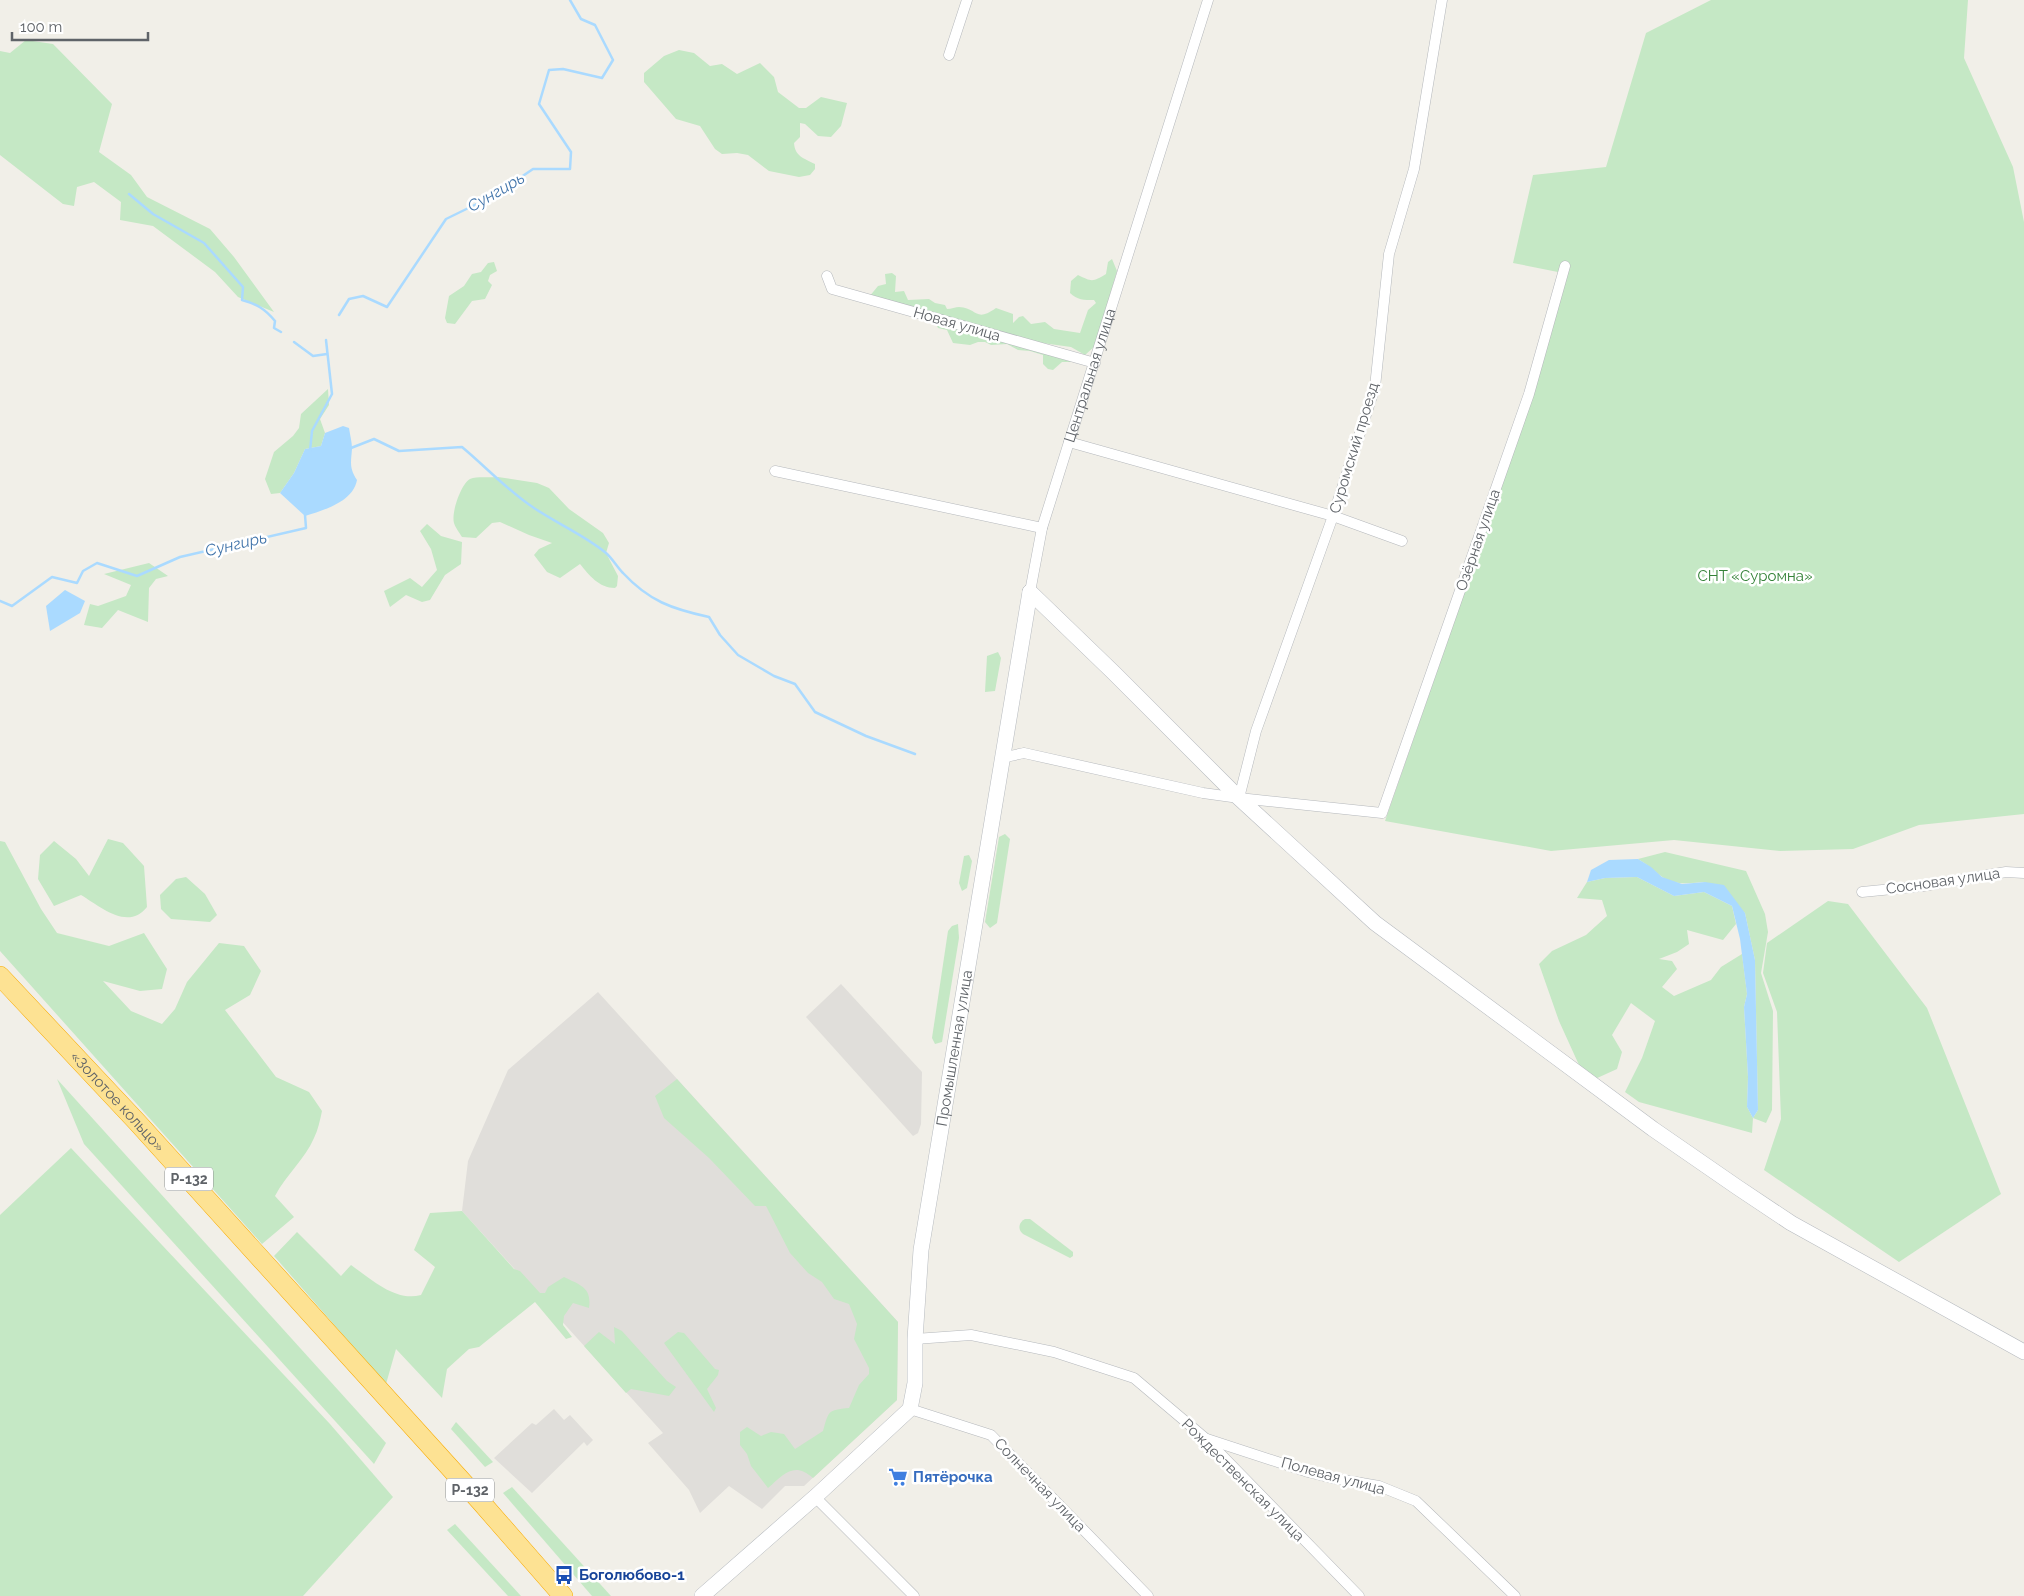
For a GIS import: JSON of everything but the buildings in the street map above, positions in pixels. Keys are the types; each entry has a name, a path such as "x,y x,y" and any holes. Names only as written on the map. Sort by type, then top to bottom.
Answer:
{"highway":[{"name":"«Золотое кольцо»","path":"0,976 137,1122 370,1388"},
{"name":"«Золотое кольцо»","path":"0,993 370,1388"},
{"name":"Р-132","path":"370,1388 550,1596"},
{"name":"Р-132","path":"370,1388 563,1596"}],"street":[{"path":"949,55 968,0"},
{"name":"Центральная улица","path":"1001,758 1042,528 1208,0"},
{"name":"Суромский проезд","path":"1239,798 1256,730 1333,516 1375,387 1389,254 1414,169 1442,0"},
{"name":"Озёрная улица","path":"1239,798 1382,813 1529,394 1565,266"},
{"name":"Новая улица","path":"827,276 832,289 1095,363"},
{"path":"1069,442 1333,516 1402,541"},
{"path":"775,471 1042,528"},
{"path":"1030,592 1239,798 1375,923 1661,1135 1791,1223 2024,1352"},
{"path":"1001,758 1024,753 1203,793 1239,798"},
{"name":"Промышленная улица","path":"910,1409 915,1383 915,1340 921,1250 984,874 1001,758"},
{"name":"Сосновая улица","path":"1862,892 1923,886 2006,872 2024,873"},
{"name":"Рождественская улица","path":"915,1340 971,1335 1054,1352 1134,1378 1205,1438 1359,1596"},
{"path":"702,1596 815,1497 910,1409"},
{"name":"Солнечная улица","path":"910,1409 991,1435 1148,1596"},
{"name":"Полевая улица","path":"1205,1438 1308,1472 1379,1486 1416,1501 1515,1596"},
{"path":"815,1497 914,1596"}],"shaded area":[{"path":"841,984 922,1072 921,1124 918,1133 913,1136 806,1017"},
{"path":"598,992 898,1322 897,1400 804,1486 785,1486 762,1509 729,1486 700,1513 689,1490 648,1443 663,1433 462,1211 468,1161 508,1070"},
{"path":"554,1409 564,1420 570,1415 593,1440 587,1446 584,1442 532,1493 494,1458 532,1423 536,1425"}],"green space":[{"name":"СНТ «Суромна»","path":"1711,0 1968,0 1964,58 2013,167 2024,222 2024,814 1919,825 1853,849 1780,851 1674,840 1551,851 1385,821 1535,390 1568,274 1513,263 1533,175 1606,167 1646,33"},
{"path":"26,40 53,44 112,104 99,152 131,175 147,197 210,229 234,257 274,312 238,297 215,272 153,226 120,220 121,202 94,182 77,187 74,206 63,204 0,155 0,51 10,53"},
{"path":"679,50 694,53 710,66 722,64 737,74 760,63 774,77 778,92 799,108 806,108 821,97 847,103 841,126 831,137 818,136 805,124 800,123 800,137 794,143 796,151 800,156 815,164 815,169 810,175 799,177 769,171 748,155 737,153 722,154 715,149 700,126 676,119 644,82 644,73 664,56"},
{"path":"1112,259 1117,271 1095,346 1085,355 1071,347 1035,342 869,297 878,286 886,284 885,274 892,273 896,276 895,292 904,291 908,300 929,299 935,303 945,305 947,309 965,308 980,315 996,308 1013,314 1013,323 1023,316 1031,324 1045,322 1054,329 1080,333 1088,310 1096,303 1094,300 1081,299 1070,293 1071,281 1078,275 1092,280 1102,277 1106,274 1108,262"},
{"path":"494,262 497,271 490,275 488,281 492,285 485,299 472,301 455,324 447,323 445,318 449,296 464,286 472,274 481,272 488,263"},
{"path":"937,322 1073,362 1062,362 1053,370 1048,369 1043,364 1043,355 1018,350 1007,344 991,345 985,342 978,342 970,345 953,343 947,330 938,328"},
{"path":"328,389 329,405 320,419 325,433 321,446 305,449 294,473 280,493 271,494 265,479 274,452 293,436 299,428 301,414"},
{"path":"498,477 537,483 549,488 569,509 603,533 609,543 606,553 618,576 617,586 615,588 604,586 580,564 560,578 547,572 534,555 539,549 552,543 500,522 492,523 476,538 462,537 455,526 453,518 455,506 463,487 473,478"},
{"path":"427,524 441,536 462,542 461,564 445,575 430,600 422,602 406,595 390,607 384,591 410,578 422,587 437,570 431,549 420,531"},
{"path":"149,563 168,576 156,579 149,588 148,622 118,610 102,628 84,625 90,604 98,606 126,596 131,585 104,574"},
{"path":"998,652 1001,658 995,691 985,692 987,656"},
{"path":"1005,834 1010,839 997,923 990,928 985,922 999,837"},
{"path":"108,839 123,843 144,866 147,907 140,914 123,917 106,910 81,895 54,906 38,879 40,855 54,841 76,859 89,876"},
{"path":"0,841 5,842 41,909 57,933 109,946 144,933 167,969 162,989 140,991 103,981 131,1011 162,1024 175,1009 187,982 219,943 244,946 261,971 250,995 225,1010 276,1077 309,1092 322,1111 317,1132 310,1146 275,1196 294,1217 262,1244 0,951"},
{"path":"1665,852 1746,871 1765,914 1768,932 1761,973 1773,1011 1772,1110 1766,1123 1753,1118 1758,1110 1755,960 1745,913 1705,882 1682,883 1671,881 1638,859"},
{"path":"969,855 972,861 967,888 962,891 959,883 964,856"},
{"path":"186,877 205,894 217,915 210,922 171,919 161,909 160,895 176,879"},
{"path":"1637,877 1674,896 1704,892 1732,906 1736,924 1723,940 1687,930 1689,944 1677,952 1659,959 1672,961 1677,969 1662,987 1674,996 1711,980 1721,967 1742,954 1747,994 1744,1007 1748,1077 1747,1107 1753,1118 1752,1133 1639,1102 1625,1092 1642,1058 1655,1021 1631,1003 1612,1035 1622,1052 1617,1069 1595,1079 1579,1065 1559,1021 1539,964 1552,951 1586,935 1607,916 1602,900 1577,898 1587,882 1605,878"},
{"path":"1828,901 1848,904 1927,1008 2001,1194 1899,1262 1764,1170 1781,1119 1777,1012 1763,973 1767,943"},
{"path":"958,924 959,938 942,1042 935,1044 932,1038 948,931 952,926"},
{"path":"57,1079 386,1443 374,1464 84,1144"},
{"path":"677,1079 898,1322 897,1400 813,1478 800,1470 789,1471 768,1488 751,1466 747,1454 740,1445 740,1432 747,1427 761,1436 771,1432 784,1434 795,1449 823,1431 826,1419 830,1413 849,1408 859,1385 869,1374 869,1368 854,1339 857,1324 849,1304 834,1299 822,1282 808,1273 790,1253 766,1206 755,1206 709,1158 664,1118 655,1096"},
{"path":"71,1148 330,1424 393,1497 303,1596 0,1596 0,1215"},
{"path":"462,1211 514,1269 520,1271 540,1293 545,1293 548,1287 564,1277 587,1291 589,1295 589,1308 573,1303 564,1316 563,1325 572,1337 566,1339 535,1302 479,1347 469,1349 447,1369 442,1398 396,1349 386,1384 274,1256 297,1232 341,1276 351,1265 384,1288 393,1292 411,1296 421,1295 435,1267 414,1250 430,1213"},
{"path":"1025,1219 1030,1219 1073,1252 1073,1256 1070,1258 1023,1234 1020,1226 1021,1222"},
{"path":"614,1327 622,1331 667,1381 676,1387 669,1396 631,1389 626,1393 584,1346 599,1332 615,1344"},
{"path":"678,1332 684,1333 715,1369 719,1370 718,1375 707,1389 716,1408 714,1412 664,1343"},
{"path":"456,1422 493,1462 485,1467 451,1429"},
{"path":"512,1487 611,1596 592,1596 503,1493"},
{"path":"455,1524 521,1596 508,1596 447,1530"}],"water":[{"path":"343,426 349,428 352,446 352,468 357,480 354,488 350,494 337,504 305,516 280,493 294,473 305,449 321,446 325,433"},
{"path":"65,590 85,601 80,613 50,631 46,606"},
{"path":"1638,859 1662,877 1682,884 1705,882 1724,885 1745,913 1755,960 1758,1110 1753,1118 1747,1107 1748,1077 1744,1007 1747,994 1740,939 1732,906 1704,892 1674,896 1637,877 1605,878 1587,882 1591,870 1609,860"}],"waterway":[{"name":"Сунгирь","path":"339,315 349,299 363,296 387,307 446,219 495,195 533,169 570,169 571,152 539,104 549,70 563,69 602,78 613,60 595,25 581,19 570,0"},
{"path":"129,194 153,214 204,243 243,287 242,300 264,310 275,321 274,328 281,332"},
{"name":"Сунгирь","path":"310,451 312,431 332,394 326,340"},
{"path":"294,342 313,356 327,354"},
{"path":"351,448 374,439 399,451 462,447 524,501 606,553 642,591 672,607 709,617 720,635 738,655 774,676 795,684 815,712 866,736 915,754"},
{"name":"Сунгирь","path":"0,601 12,606 52,577 77,583 83,571 97,563 137,576 180,557 306,528 305,515"}],"place":[{"name":"Пятёрочка","path":"898,1477"},
{"name":"Боголюбово-1","path":"564,1575"}]}
